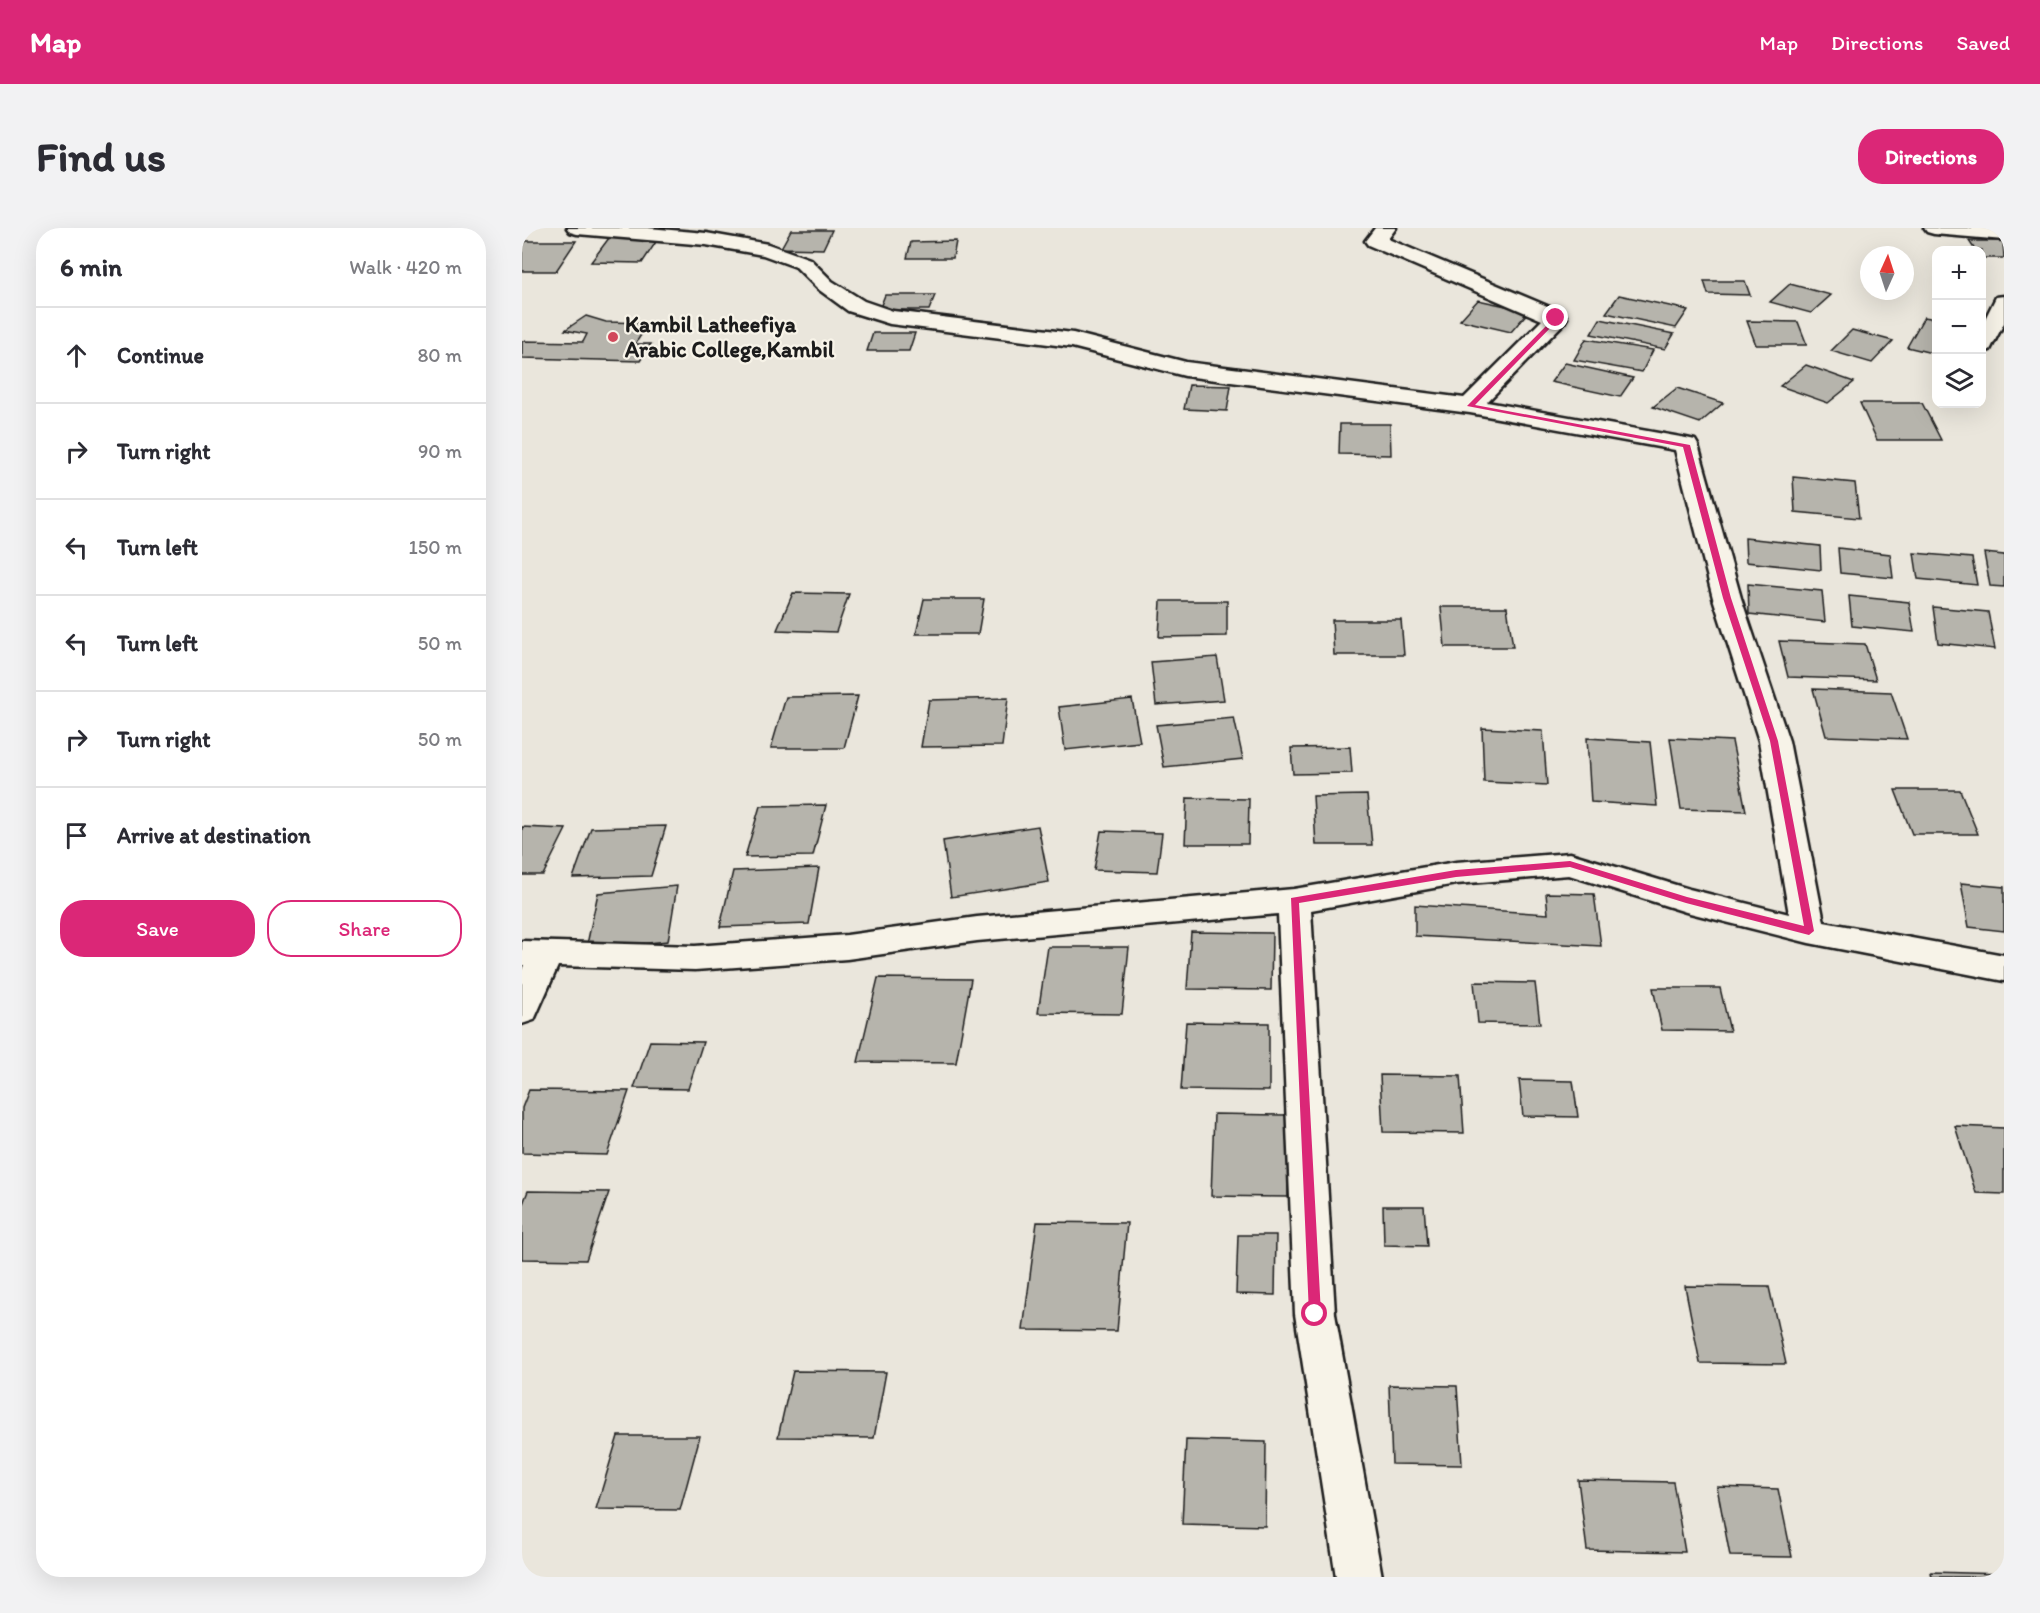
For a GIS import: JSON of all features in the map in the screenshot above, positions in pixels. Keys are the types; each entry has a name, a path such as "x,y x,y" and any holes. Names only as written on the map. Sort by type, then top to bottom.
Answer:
{"street":[{"path":"577,228 706,239 768,250 803,263 825,285 856,306 890,317 1072,340 1185,369 1470,406 1686,445 1727,598 1774,741 1809,931"},
{"path":"1386,228 1375,241 1556,318 1470,406"},
{"path":"1934,228 2004,234"},
{"path":"1986,337 2004,302"},
{"path":"522,1011 534,953 695,958 847,947 977,928 1294,901 1456,873 1570,864 1686,900 1809,931 2004,968"},
{"path":"1294,901 1315,1314 1359,1577"}],"building":[{"path":"791,230 832,230 823,249 781,248"},
{"path":"609,238 658,239 642,263 591,262"},
{"path":"526,241 576,241 556,271 522,271 522,246"},
{"path":"956,241 953,258 907,258 911,242"},
{"path":"1969,241 2003,241 2004,258 1986,258 1986,246 1972,246"},
{"path":"1704,281 1745,281 1750,295 1708,294"},
{"path":"1790,284 1831,295 1811,313 1770,302"},
{"path":"885,295 935,295 929,310 879,310"},
{"path":"1619,295 1688,310 1676,328 1606,313"},
{"path":"1478,300 1529,311 1511,332 1460,320"},
{"name":"Kambil Latheefiya Arabic College,Kambil","path":"586,316 606,322 649,323 635,344 651,344 640,361 522,358 522,341 583,342 587,334 565,330"},
{"path":"1924,317 1932,318 1932,353 1907,347"},
{"path":"1600,319 1674,334 1665,349 1591,334"},
{"path":"1747,321 1798,322 1807,345 1756,345"},
{"path":"1852,330 1893,341 1872,363 1831,351"},
{"path":"873,333 915,333 909,351 867,351"},
{"path":"1586,339 1653,350 1642,372 1574,360"},
{"path":"1565,363 1633,378 1620,397 1551,382"},
{"path":"1806,365 1854,382 1828,403 1780,386"},
{"path":"1189,385 1231,386 1227,411 1184,409"},
{"path":"1677,388 1723,403 1700,423 1653,407"},
{"path":"1860,403 1922,403 1941,440 1877,440"},
{"path":"1340,424 1390,424 1391,455 1339,454"},
{"path":"1793,477 1855,483 1859,518 1795,512"},
{"path":"1745,538 1820,546 1821,570 1746,562"},
{"path":"1838,548 1890,554 1893,578 1840,573"},
{"path":"1914,553 1972,558 1977,585 1918,579"},
{"path":"1984,553 2004,555 2004,587 1990,586"},
{"path":"1748,584 1822,591 1825,622 1749,614"},
{"path":"793,593 849,594 836,632 777,630"},
{"path":"1849,596 1909,602 1914,632 1852,626"},
{"path":"924,599 984,599 978,634 916,634"},
{"path":"1161,601 1227,601 1227,636 1159,637"},
{"path":"1441,607 1507,607 1513,647 1445,647"},
{"path":"1933,607 1988,612 1995,649 1938,643"},
{"path":"1332,620 1401,620 1404,655 1334,655"},
{"path":"1779,641 1865,644 1876,680 1788,677"},
{"path":"1217,657 1224,700 1156,705 1151,662"},
{"path":"1813,689 1891,692 1907,739 1826,736"},
{"path":"858,696 844,748 771,748 786,697"},
{"path":"1008,698 1002,746 921,747 929,700"},
{"path":"1132,699 1140,742 1065,750 1059,707"},
{"path":"1234,718 1243,759 1164,767 1156,725"},
{"path":"1482,728 1543,731 1547,785 1484,782"},
{"path":"1587,738 1650,742 1657,806 1591,802"},
{"path":"1670,738 1732,741 1746,811 1681,809"},
{"path":"1350,747 1352,773 1293,774 1291,748"},
{"path":"1895,790 1960,790 1978,834 1912,834"},
{"path":"1367,795 1372,845 1316,845 1313,796"},
{"path":"1187,798 1249,799 1248,844 1185,844"},
{"path":"826,805 813,856 745,857 760,806"},
{"path":"666,826 651,876 573,878 591,828"},
{"path":"1038,826 1049,882 951,897 943,841"},
{"path":"522,827 566,829 543,875 522,875"},
{"path":"1101,831 1162,833 1157,872 1094,870"},
{"path":"819,868 809,924 720,927 733,871"},
{"path":"1961,883 2004,887 2004,931 1969,927"},
{"path":"677,886 668,941 586,949 598,893"},
{"path":"1546,893 1594,894 1601,946 1415,936 1415,905 1548,914"},
{"path":"1191,932 1272,933 1271,990 1187,989"},
{"path":"1048,947 1129,947 1122,1014 1038,1013"},
{"path":"878,978 971,979 956,1063 858,1062"},
{"path":"1474,982 1535,983 1540,1024 1478,1023"},
{"path":"1653,988 1720,988 1730,1031 1662,1030"},
{"path":"1186,1022 1269,1023 1269,1091 1181,1090"},
{"path":"650,1041 703,1042 688,1089 634,1088"},
{"path":"1380,1075 1460,1076 1464,1133 1383,1132"},
{"path":"1519,1080 1573,1081 1578,1117 1523,1116"},
{"path":"529,1090 629,1091 607,1155 522,1153 522,1108"},
{"path":"1214,1114 1288,1115 1288,1197 1211,1196"},
{"path":"1955,1126 2004,1128 2004,1194 1976,1193"},
{"path":"528,1191 609,1192 586,1260 522,1259 522,1206"},
{"path":"1383,1206 1424,1206 1427,1246 1384,1245"},
{"path":"1037,1222 1127,1223 1117,1331 1023,1330"},
{"path":"1238,1235 1276,1235 1275,1295 1236,1294"},
{"path":"1685,1286 1769,1287 1786,1364 1700,1363"},
{"path":"793,1371 886,1372 874,1438 778,1437"},
{"path":"1389,1385 1457,1386 1462,1465 1392,1464"},
{"path":"618,1436 700,1436 680,1510 596,1509"},
{"path":"1186,1440 1266,1442 1265,1526 1182,1524"},
{"path":"1578,1480 1673,1482 1685,1552 1587,1550"},
{"path":"1717,1487 1778,1489 1792,1557 1730,1556"},
{"path":"1931,1572 2004,1574 2004,1577 1932,1577"}],"place":[{"name":"Kambil Latheefiya Arabic College,Kambil","path":"613,337"}],"route":[{"path":"1315,1314 1294,901 1456,873 1570,864 1686,900 1809,931 1774,741 1727,598 1686,445 1470,406 1556,318"}]}
